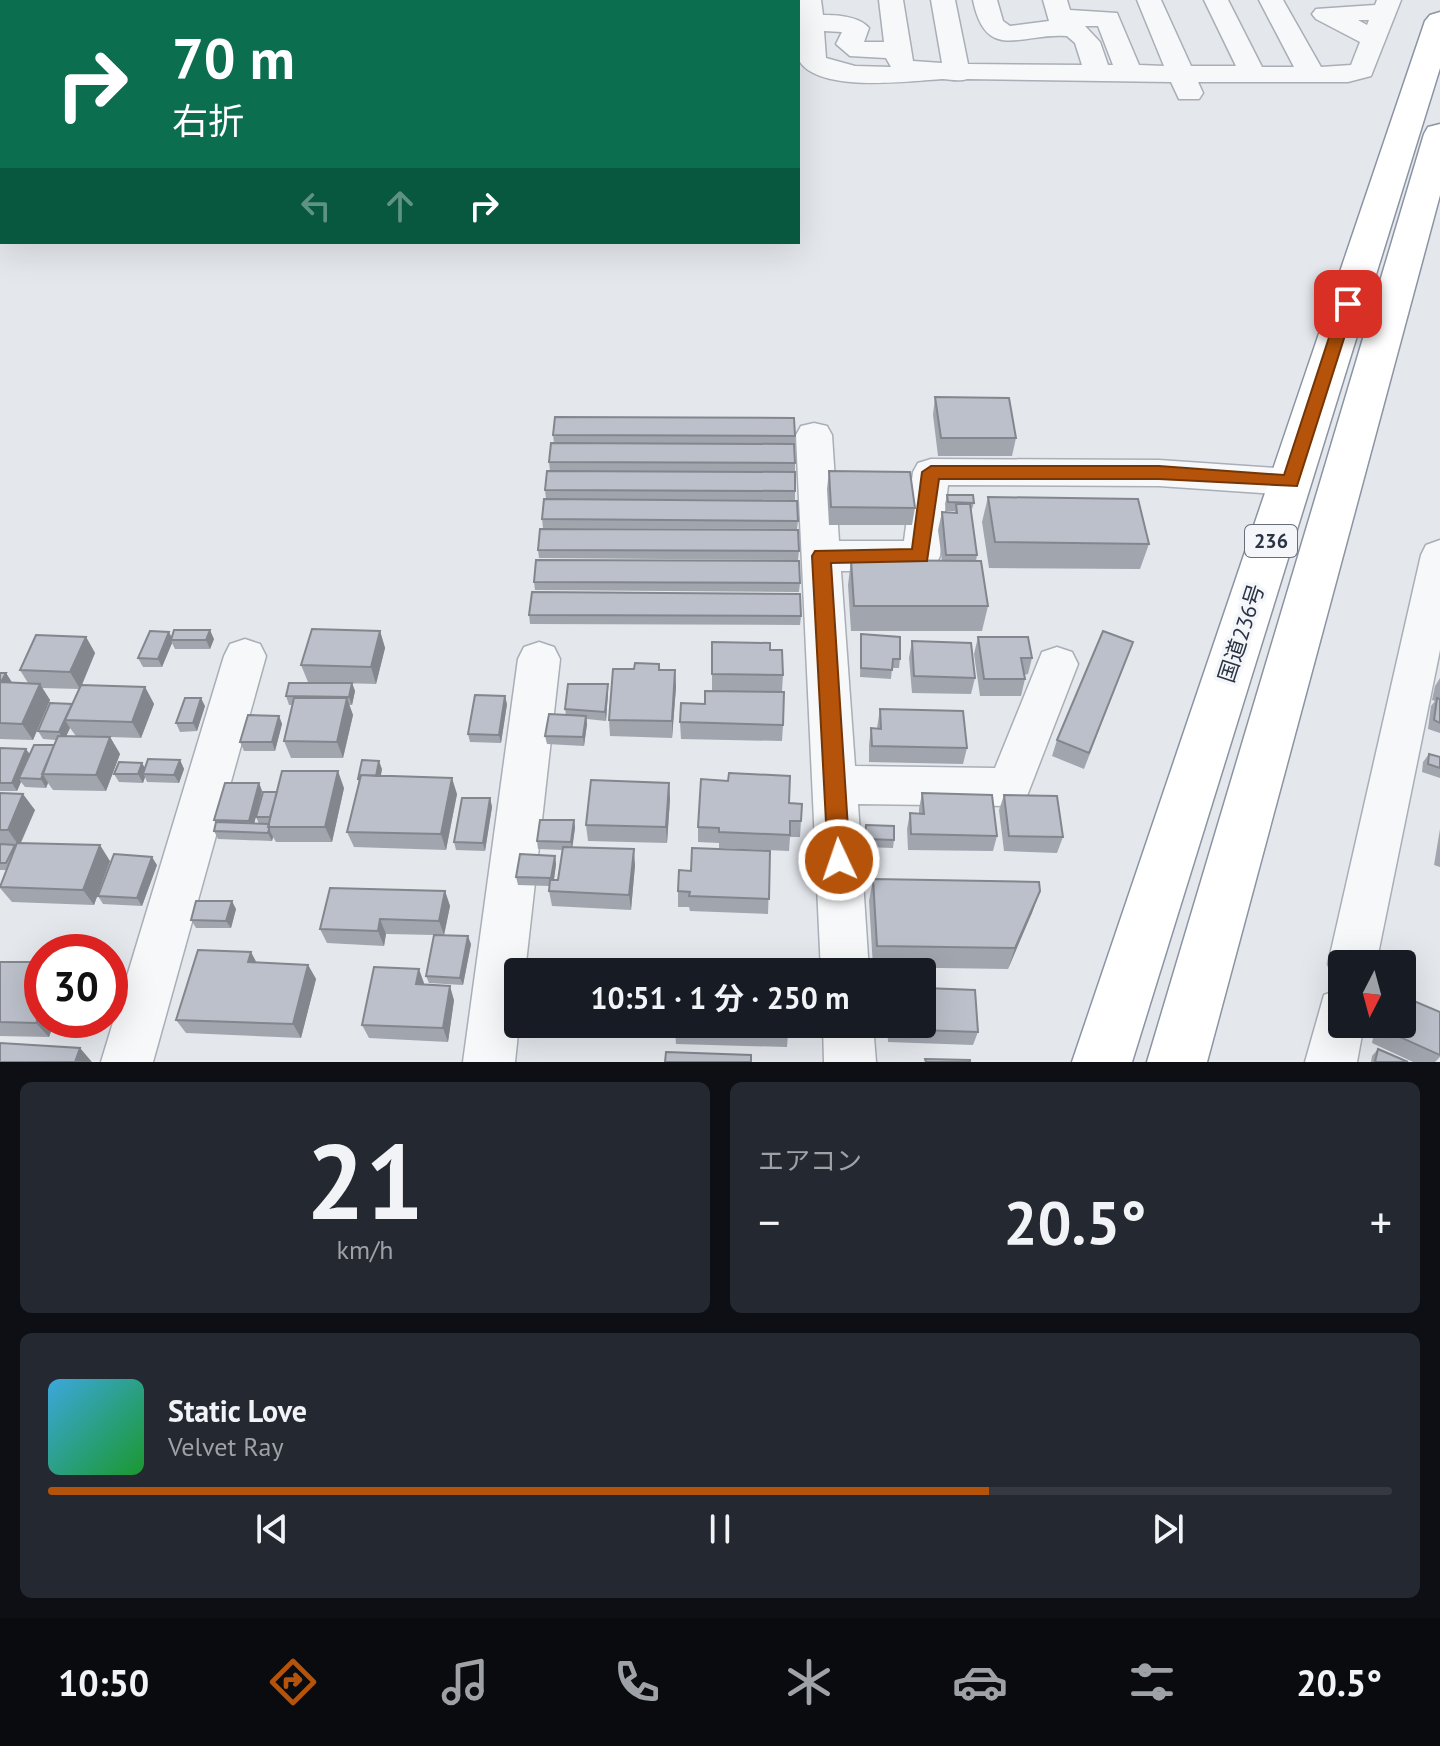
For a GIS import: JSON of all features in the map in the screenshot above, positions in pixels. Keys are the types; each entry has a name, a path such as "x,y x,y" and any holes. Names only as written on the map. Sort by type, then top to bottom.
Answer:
{"highway":[{"name":"国道236号","path":"1102,1062 1440,21"},
{"name":"236","path":"1177,1062 1440,134"}],"street":[{"path":"1055,0 1060,18 1108,18 1129,73"},
{"path":"1149,0 1185,84"},
{"path":"1216,0 1253,74"},
{"path":"1244,0 1312,75"},
{"path":"1271,0 1268,30 1281,75"},
{"path":"809,8 848,3 850,19 892,10 894,62 904,88 926,94 1185,84 1253,74 1348,74 1362,70"},
{"path":"944,6 987,24 991,22 995,29 1004,33 1018,35 1054,27 1078,32 1086,39 1097,74"},
{"path":"809,8 856,28 849,44 903,66 958,74 1055,52 1097,74 1129,73 1185,84 1335,97 1352,93 1375,39 1387,6 1325,14 1375,39"},
{"path":"809,8 813,62 829,71 894,62"},
{"path":"958,74 987,24"},
{"path":"1268,30 1319,27"},
{"path":"814,435 844,958"},
{"path":"821,556 921,556 931,472 1159,473 1291,482"},
{"path":"1355,950 1440,555"},
{"path":"127,1062 245,656"},
{"path":"489,1062 539,659"},
{"path":"835,785 1009,787 1057,664"},
{"path":"840,885 886,886"},
{"path":"849,1038 850,1062"},
{"path":"1331,1062 1336,1038"}],"building":[{"path":"935,397 1009,398 1016,438 941,438"},
{"path":"555,417 794,418 795,436 553,435"},
{"path":"551,443 794,444 795,463 549,462"},
{"path":"547,471 795,472 795,491 545,490"},
{"path":"829,471 910,472 915,508 831,507"},
{"path":"947,495 973,495 974,503 948,502"},
{"path":"988,497 1138,499 1149,544 995,542"},
{"path":"544,499 797,501 798,521 542,519"},
{"path":"956,504 970,504 977,555 946,555 942,512 957,513"},
{"path":"540,529 798,530 799,551 538,550"},
{"path":"536,560 799,561 800,583 534,582"},
{"path":"851,560 981,561 988,606 854,606"},
{"path":"532,592 800,594 801,616 529,615"},
{"path":"312,629 380,631 371,667 301,665"},
{"path":"174,630 210,630 206,640 171,640"},
{"path":"150,631 169,632 158,659 138,658"},
{"path":"1103,631 1133,642 1089,753 1057,740"},
{"path":"861,634 900,637 900,659 893,659 892,670 861,668"},
{"path":"36,635 86,637 70,672 20,670"},
{"path":"978,637 1028,637 1032,658 1021,658 1025,679 984,679"},
{"path":"912,641 971,643 975,678 914,676"},
{"path":"712,642 770,643 770,650 782,650 783,675 712,674"},
{"path":"635,663 659,664 659,670 675,670 672,721 609,720 613,669 634,669"},
{"path":"0,673 6,673 1,682 40,684 22,724 0,723"},
{"path":"289,683 352,683 349,697 286,696"},
{"path":"568,684 608,684 605,712 565,709"},
{"path":"81,685 145,687 132,722 65,720"},
{"path":"705,691 784,692 783,725 680,722 681,703 705,704"},
{"path":"475,695 505,696 499,735 468,734"},
{"path":"185,698 201,698 193,723 176,723"},
{"path":"294,698 347,698 337,742 284,741"},
{"path":"1437,698 1440,699 1440,723 1434,720"},
{"path":"50,703 72,704 59,732 38,731"},
{"path":"880,709 963,711 967,748 872,746 871,728 881,729"},
{"path":"549,714 586,716 583,737 545,736"},
{"path":"248,715 279,716 272,742 240,742"},
{"path":"58,736 110,737 96,775 42,774"},
{"path":"34,745 54,745 41,779 19,778"},
{"path":"0,748 26,749 12,783 0,783"},
{"path":"1429,754 1440,757 1440,768 1428,764"},
{"path":"148,759 180,760 174,775 143,774"},
{"path":"362,760 379,761 376,776 361,775 358,779"},
{"path":"119,762 142,763 138,774 114,774"},
{"path":"282,771 338,771 325,827 268,827"},
{"path":"729,773 790,776 789,803 802,804 801,821 790,821 790,835 719,832 719,828 698,827 701,779 728,781"},
{"path":"361,775 452,778 441,834 347,832"},
{"path":"591,780 669,783 666,827 586,825"},
{"path":"225,783 259,783 249,821 214,820"},
{"path":"263,792 277,792 270,817 256,817"},
{"path":"0,793 23,794 8,830 0,830"},
{"path":"922,793 992,795 997,836 911,834 910,813 924,814"},
{"path":"1004,795 1057,796 1063,837 1009,836"},
{"path":"462,798 490,798 483,843 454,842"},
{"path":"540,820 574,820 571,842 537,841"},
{"path":"216,822 269,824 269,829 268,833 214,831"},
{"path":"866,825 894,826 894,840 865,839"},
{"path":"17,843 100,845 83,890 0,887"},
{"path":"0,844 15,845 6,863 0,863"},
{"path":"563,847 634,849 629,895 549,891 550,880 558,880"},
{"path":"692,848 770,851 769,899 689,896 690,892 678,891 679,870 691,871"},
{"path":"114,854 152,857 137,898 98,896"},
{"path":"520,854 555,856 551,878 516,877"},
{"path":"873,879 1039,882 1040,891 1015,948 877,946"},
{"path":"330,888 445,891 439,921 380,919 378,931 320,929"},
{"path":"196,901 232,901 226,921 191,920"},
{"path":"434,935 468,936 460,978 426,976"},
{"path":"198,950 251,952 248,962 308,965 293,1024 176,1020"},
{"path":"0,962 24,962 24,1023 0,1022"},
{"path":"374,967 419,969 416,984 450,986 443,1028 362,1025"},
{"path":"936,988 975,990 978,1032 936,1031"},
{"path":"1416,1002 1440,1012 1440,1055 1402,1038 1416,1038"},
{"path":"0,1043 80,1048 75,1062 0,1062"},
{"path":"1378,1049 1408,1062 1375,1062"},
{"path":"666,1052 751,1055 751,1062 665,1062"},
{"path":"925,1059 970,1060 970,1062 926,1062"}],"route":[{"path":"839,860 821,556 921,556 931,472 1159,473 1291,482 1348,304"}]}
